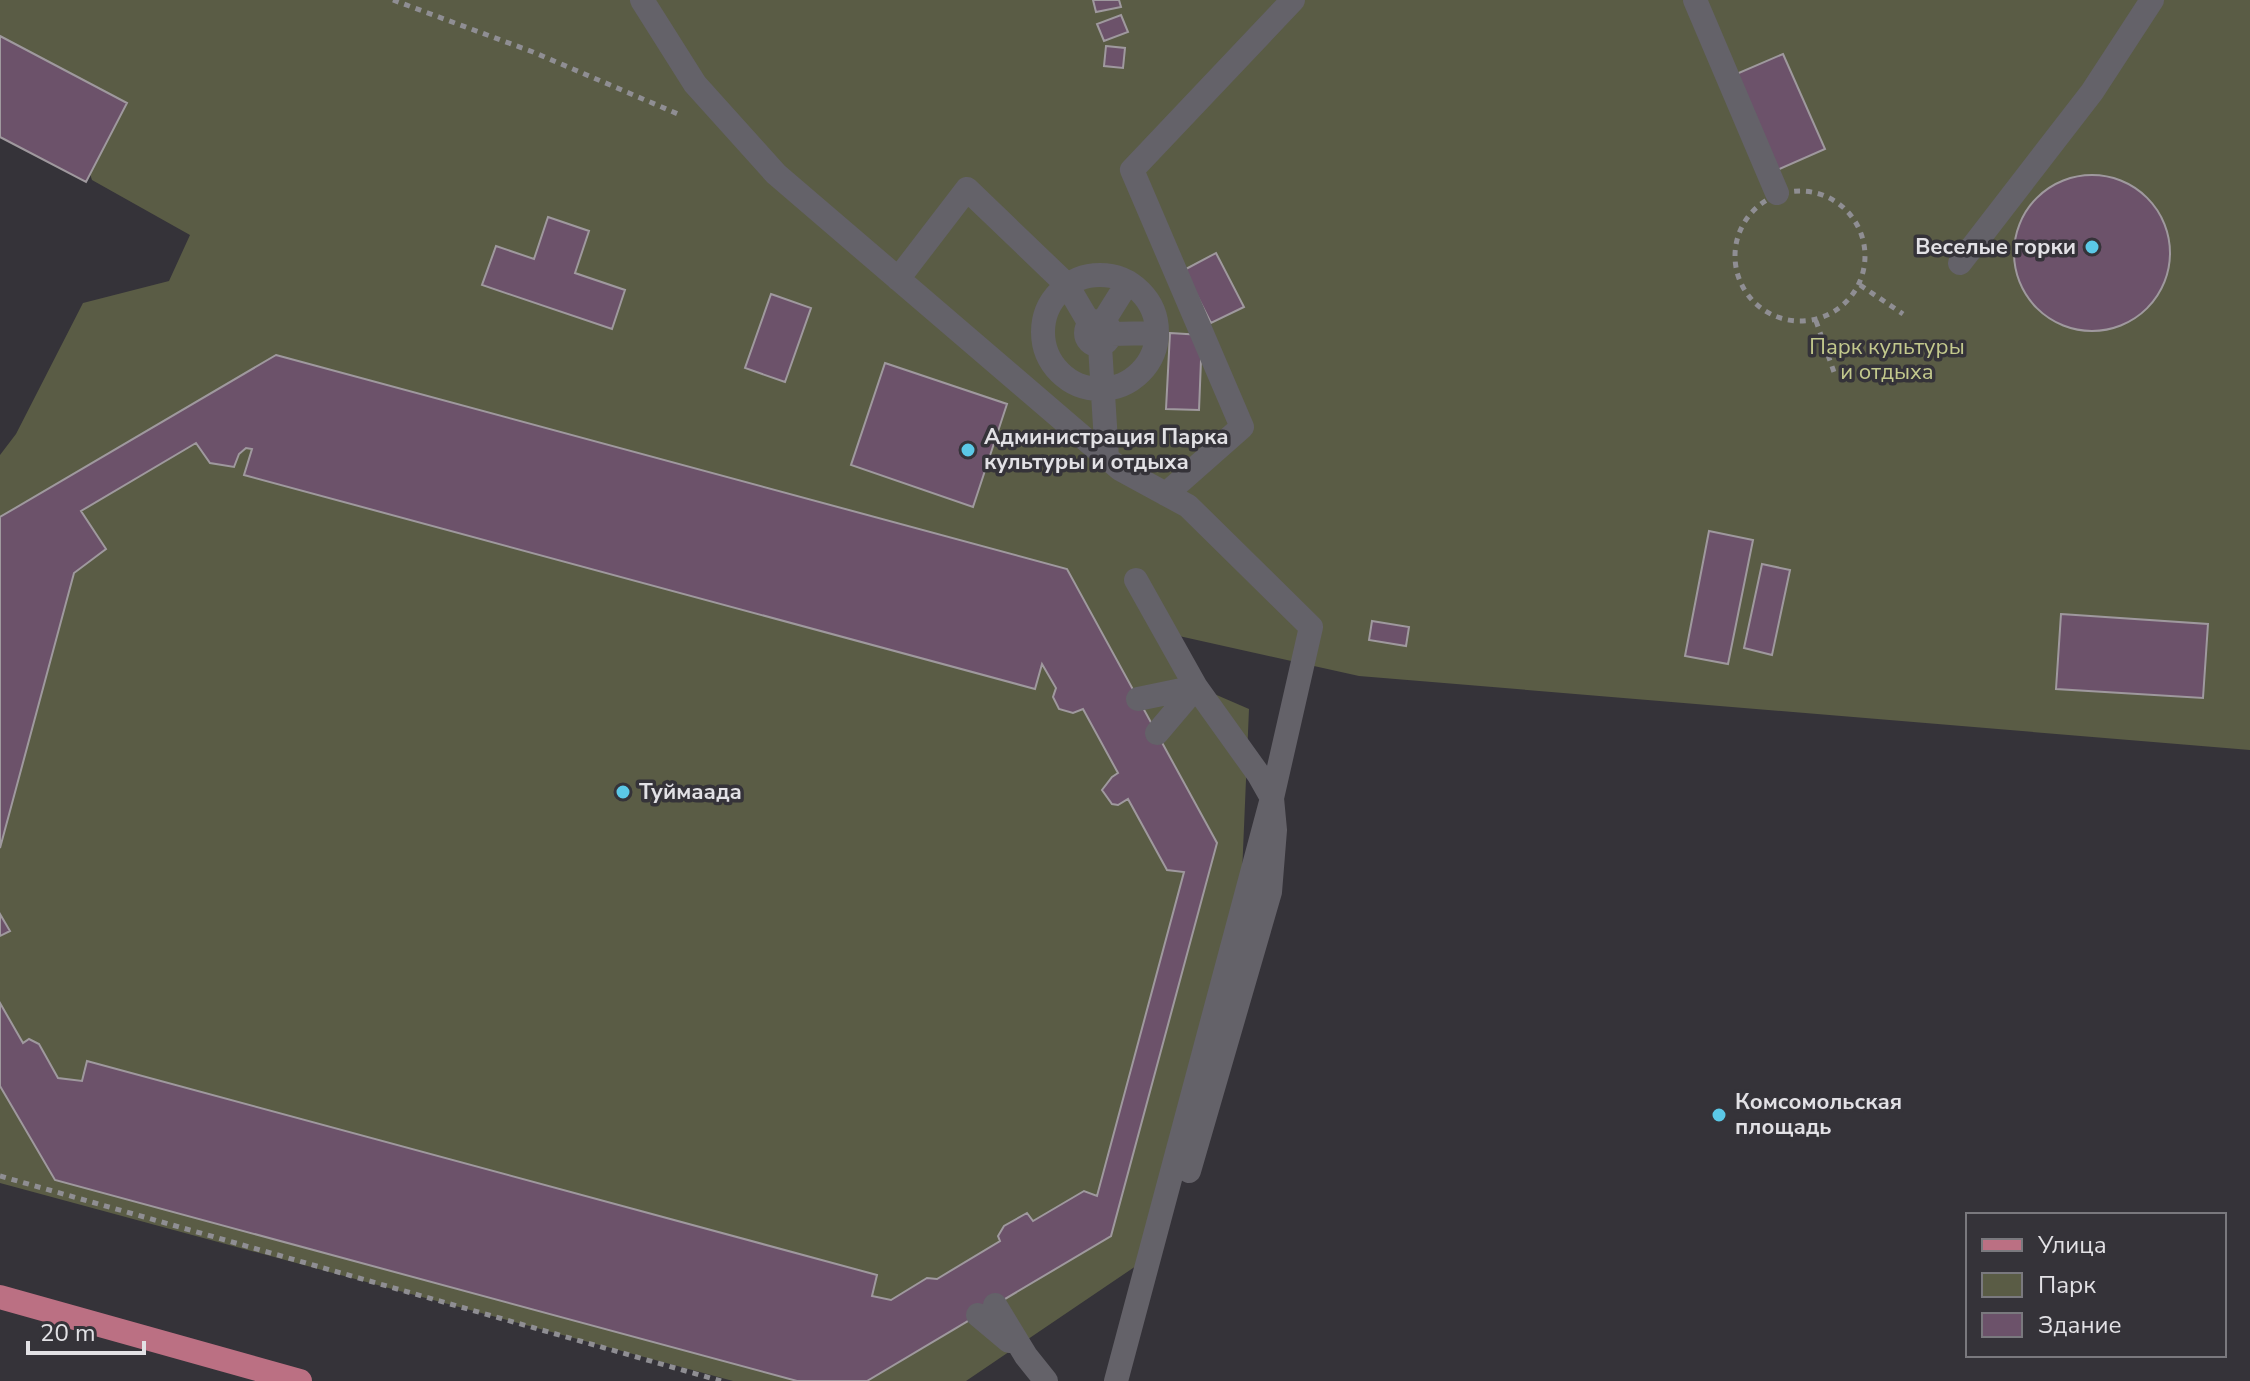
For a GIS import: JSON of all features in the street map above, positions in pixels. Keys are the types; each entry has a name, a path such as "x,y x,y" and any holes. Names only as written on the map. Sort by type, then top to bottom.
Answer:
{"main road":[{"path":"0,1297 300,1381"}],"street":[{"path":"642,0 695,84 776,174 1120,469 1188,506 1311,627 1272,798 1116,1381"},
{"path":"1166,494 1242,427 1132,170 1293,0"},
{"path":"1695,0 1777,193"},
{"path":"1960,263 2092,92 2152,0"},
{"path":"898,279 967,189 1067,285 1098,333 1107,458"},
{"path":"1099,275 1128,282 1147,299 1152,309 1156,333 1153,353 1141,372 1122,384 1104,389 1089,388 1068,380 1052,364 1043,344 1043,321 1052,301 1077,279 1099,275"},
{"path":"1098,333 1128,282"},
{"path":"1048,357 1098,333 1156,333"},
{"path":"1127,1381 1270,892 1275,830 1272,798 1196,687 1136,580"},
{"path":"1196,687 1147,716 1196,687"},
{"path":"1026,1356 995,1305 1026,1356 1046,1381"}],"path":[{"path":"393,0 533,52 692,120"},
{"path":"1798,189 1831,197 1857,220 1867,254 1860,285 1835,313 1816,321 1802,323 1769,315 1743,291 1733,258 1741,225 1764,199 1777,193 1798,189"},
{"path":"1860,285 1903,314"},
{"path":"1816,321 1835,375"},
{"path":"0,1176 721,1381"}],"green space":[{"name":"Парк культуры и отдыха","path":"0,0 2250,0 2250,750 1359,676 1179,636 1212,693 1249,709 1242,874 1136,1266 966,1381 733,1381 0,1183 0,455 16,434 83,303 169,281 190,235 92,180 88,168 0,111"}],"building":[{"path":"1093,0 1119,0 1121,7 1096,12"},
{"path":"1121,15 1128,32 1104,41 1097,24"},
{"path":"0,36 127,103 86,182 0,137"},
{"path":"1106,46 1125,48 1123,68 1104,66"},
{"path":"1783,54 1825,149 1777,170 1734,75"},
{"name":"Веселые горки","path":"2092,175 2122,181 2147,198 2164,223 2170,253 2164,283 2147,308 2122,325 2092,331 2062,325 2037,308 2020,283 2014,253 2020,223 2037,198 2062,181"},
{"path":"548,217 589,231 575,273 625,290 612,329 482,285 496,246 534,259"},
{"path":"1216,253 1244,307 1211,323 1184,270"},
{"path":"771,294 811,308 785,382 745,368"},
{"path":"1170,333 1202,335 1199,410 1166,409"},
{"path":"276,355 1067,569 1217,843 1111,1236 867,1381 797,1381 55,1180 0,1086 0,1003 23,1043 29,1039 39,1044 58,1078 82,1081 87,1061 877,1275 872,1296 891,1300 927,1278 937,1279 1000,1241 998,1236 1004,1226 1027,1213 1033,1221 1084,1191 1097,1196 1184,872 1167,870 1128,799 1118,805 1112,804 1102,790 1118,773 1083,709 1073,713 1059,709 1053,697 1056,688 1042,664 1035,689 244,475 252,449 246,448 239,454 234,467 210,463 196,443 81,511 106,549 74,573 0,848 0,517"},
{"path":"885,363 1007,404 973,507 851,465"},
{"path":"1709,531 1753,540 1728,664 1685,656"},
{"path":"1762,564 1790,570 1772,655 1744,648"},
{"path":"2061,614 2208,624 2203,698 2056,689"},
{"path":"1372,621 1409,627 1406,646 1369,640"},
{"path":"0,914 10,931 0,936"}],"place":[{"name":"Веселые горки","path":"2092,247"},
{"name":"Администрация Парка культуры и отдыха","path":"968,450"},
{"name":"Туймаада","path":"623,792"},
{"name":"Комсомольская площадь","path":"1719,1115"}]}
